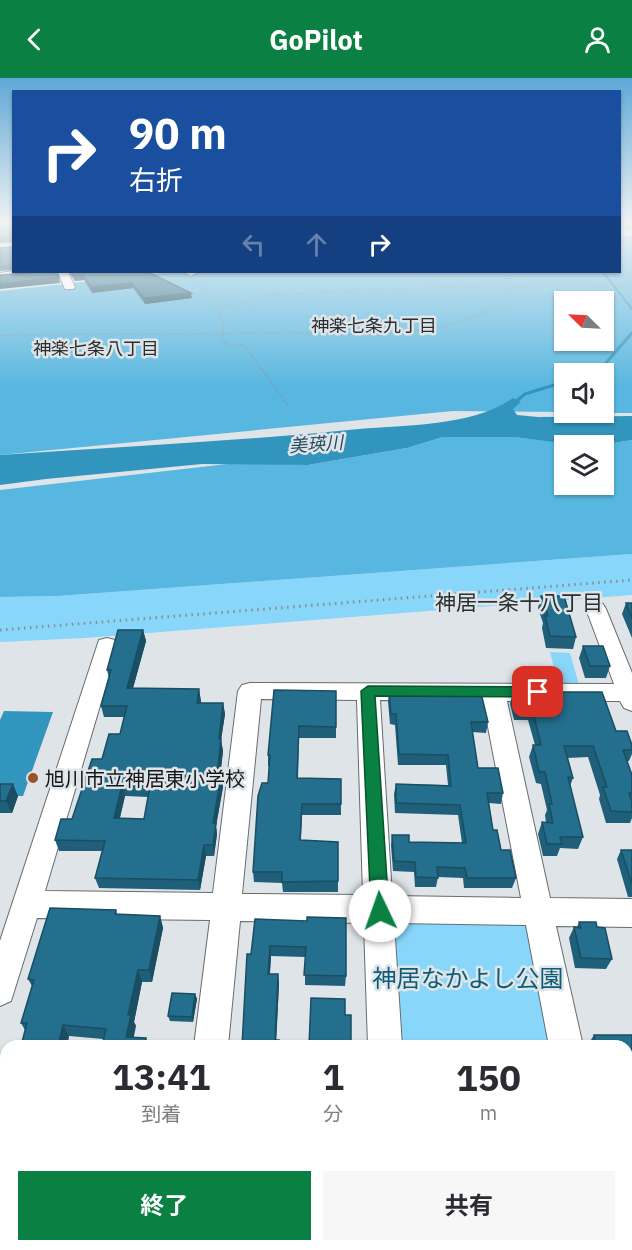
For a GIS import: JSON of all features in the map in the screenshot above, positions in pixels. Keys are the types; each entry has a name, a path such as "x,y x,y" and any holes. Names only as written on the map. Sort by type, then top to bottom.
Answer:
{"street":[{"path":"65,278 69,287"},
{"path":"212,1040 250,691 493,692 631,696 596,609"},
{"path":"0,990 107,645"},
{"path":"368,691 385,1040"},
{"path":"493,692 565,1040"},
{"path":"26,904 632,913"}],"path":[{"path":"195,278 217,306 225,327 222,334 223,339 228,345 244,345 289,407"},
{"path":"0,335 393,333 421,330 451,324 487,311 503,301 510,287 507,278"},
{"path":"217,306 240,304 255,297 284,294 396,288 497,285 526,288 540,283 632,288"},
{"path":"0,630 632,580"}],"green space":[{"path":"632,554 632,595 85,638 0,642 0,597 58,596"},
{"path":"550,652 570,653 580,688 559,688"},
{"name":"神居なかよし公園","path":"380,911 540,911 565,1040 385,1040"}],"shaded area":[{"path":"120,278 632,278 632,413 614,413 614,363 554,363 554,412 453,411 0,455 0,291"},
{"path":"443,437 514,437 554,442 554,495 614,495 614,443 632,440 632,554 58,596 0,597 0,490 236,463 308,465 407,448"}],"water":[{"name":"美瑛川","path":"513,398 521,402 513,409 517,415 554,417 554,423 614,423 614,416 632,416 632,440 614,443 614,435 554,435 554,442 514,437 443,437 407,448 308,465 202,464 0,485 0,455 419,425 460,419 497,407"},
{"path":"4,711 53,712 23,796 0,796 0,720"}],"building":[{"path":"0,278 53,278 0,284"},
{"path":"85,278 160,278 191,293 144,298 132,283 91,287"},
{"path":"541,596 564,596 576,637 550,636 545,616 548,616"},
{"path":"626,603 632,603 632,618"},
{"path":"118,630 143,630 127,688 199,689 197,703 223,703 217,776 221,776 213,823 216,823 213,845 204,845 198,880 95,878 105,841 55,840 61,819 72,819 92,759 102,759 109,734 120,734 127,706 101,706 111,670 107,670","holes":["122,785 150,786 144,819 114,818"]},
{"path":"583,646 603,646 610,666 590,666"},
{"path":"274,690 336,691 336,727 299,726 297,778 341,779 341,804 302,804 300,840 338,842 338,881 282,882 282,872 253,872 258,796 262,783 268,783 270,755 268,755"},
{"path":"389,692 481,693 488,722 471,722 478,768 498,768 503,793 487,793 493,830 497,830 501,850 510,850 516,878 467,878 465,868 437,867 438,878 416,877 415,862 394,861 392,835 409,835 409,842 466,843 460,805 396,803 396,784 451,786 448,755 399,754 396,714 391,714"},
{"path":"513,692 602,692 616,731 627,731 632,745 632,750 623,750 632,775 632,793 629,793 632,812 611,811 603,787 607,787 593,746 564,746 573,778 568,777 583,837 560,837 562,844 547,844 542,822 553,823 549,804 552,804 545,772 539,772 533,745 541,745 532,708 517,708"},
{"path":"0,784 13,784 6,801 0,801"},
{"path":"621,850 632,850 632,884"},
{"path":"50,908 116,910 115,914 160,916 149,970 138,970 128,1015 131,1015 126,1037 146,1038 146,1040 103,1040 106,1029 63,1025 59,1040 23,1040 27,1023 21,1023 34,980 28,979"},
{"path":"307,917 346,918 346,976 304,975 306,947 270,946 268,974 278,974 275,1040 242,1040 247,954 251,954 255,919 307,921"},
{"path":"579,922 596,922 597,927 605,928 612,959 581,958 574,927 581,928"},
{"path":"172,993 195,994 192,1017 168,1016"},
{"path":"311,998 345,999 345,1015 351,1015 351,1040 309,1040"},
{"path":"594,1035 632,1035 632,1040 595,1040"}],"waterway":[{"path":"607,278 632,309"},
{"path":"606,363 632,333"},
{"path":"514,403 525,394 554,385"}],"place":[{"name":"旭川市立神居東小学校","path":"33,778"}],"district":[{"name":"神楽七条九丁目","path":"374,325"},
{"name":"神楽七条八丁目","path":"96,348"},
{"name":"神居一条十八丁目","path":"519,602"}],"route":[{"path":"380,911 368,691 538,692"}]}
